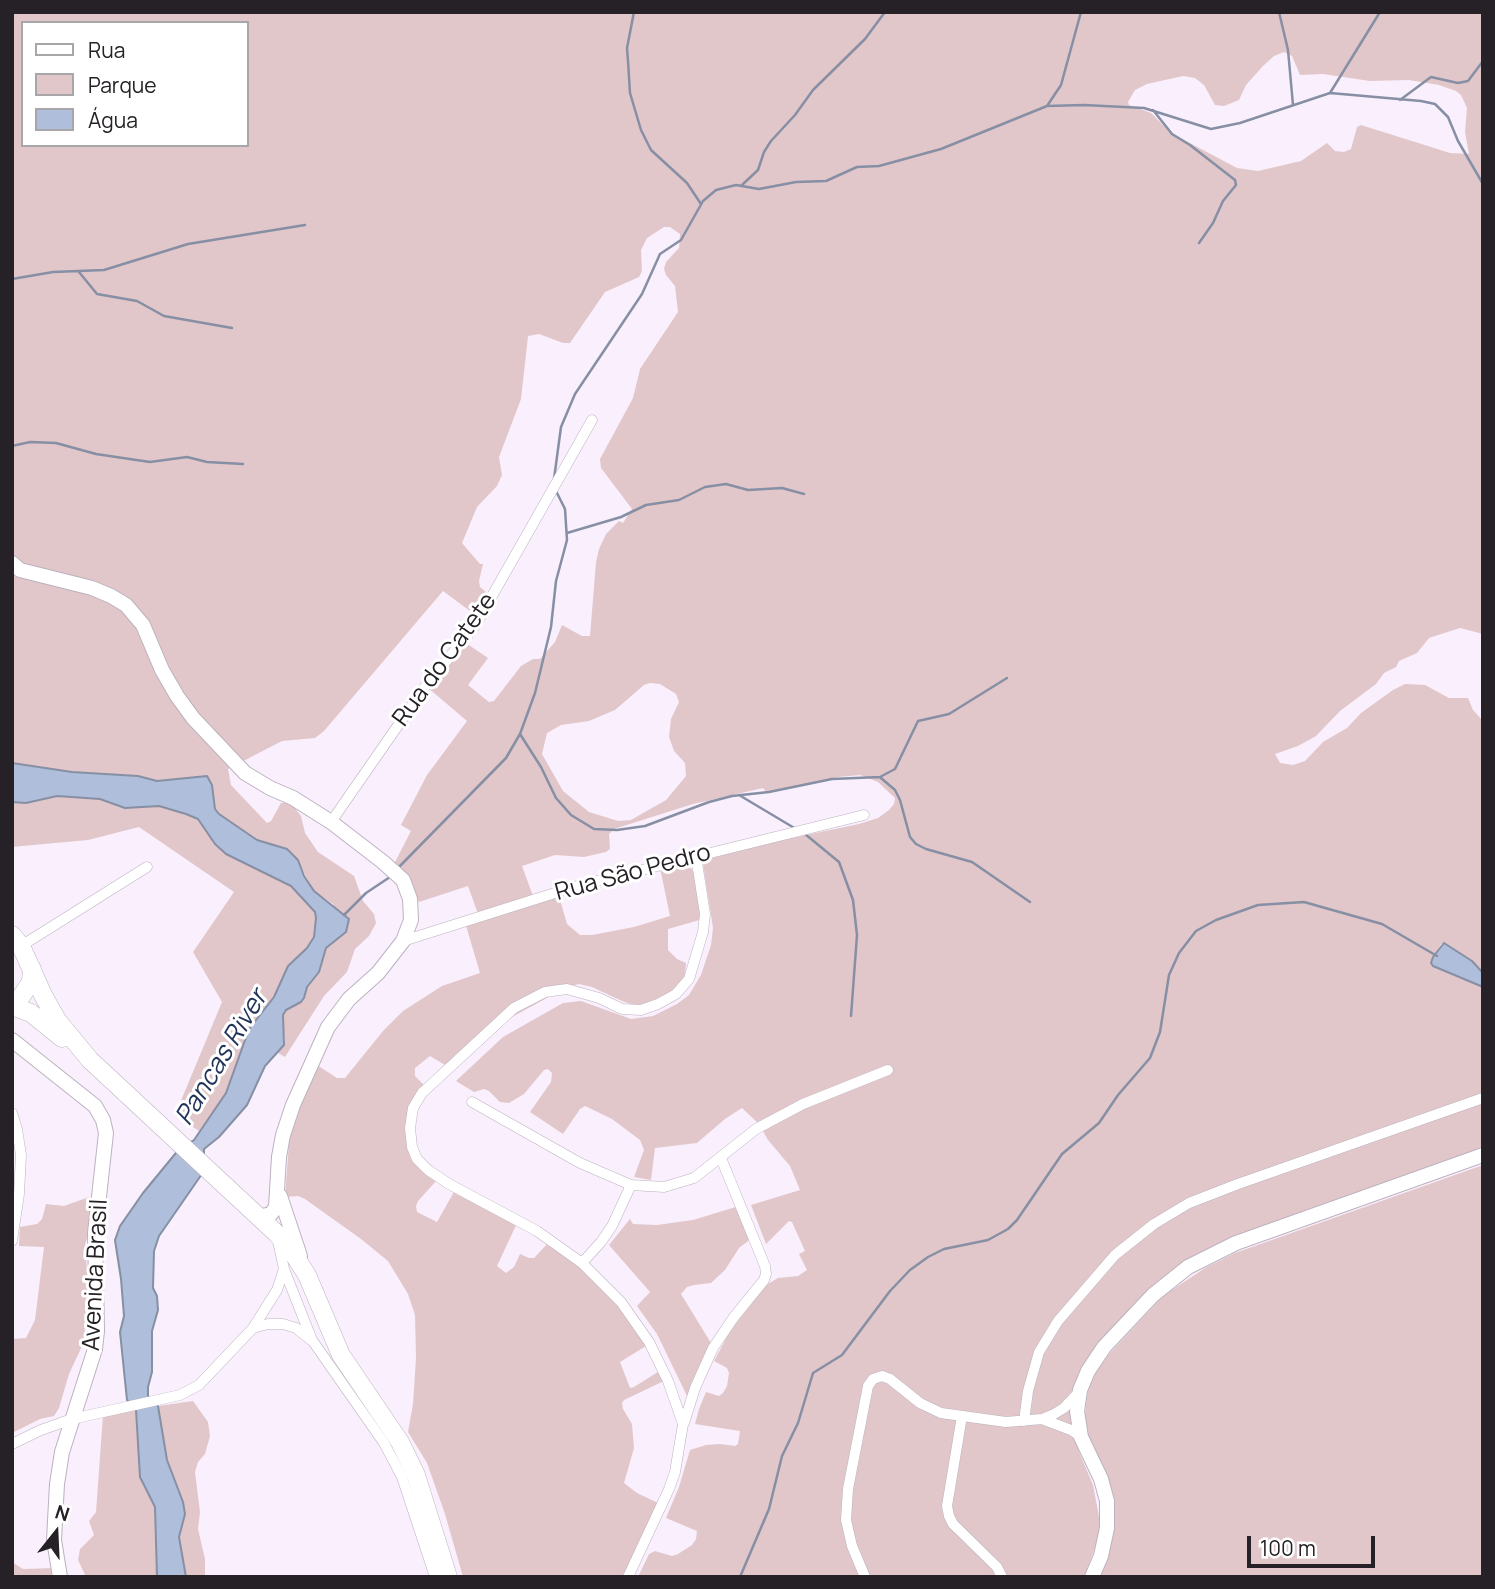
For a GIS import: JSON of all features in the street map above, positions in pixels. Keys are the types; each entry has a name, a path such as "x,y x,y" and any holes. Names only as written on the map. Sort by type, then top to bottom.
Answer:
{"highway":[{"path":"17,940 57,1020 90,1060"},
{"path":"32,969 31,982 13,1008 24,1009 43,1021 90,1060 291,1250 307,1275 341,1355 400,1442 416,1475 448,1577"}],"street":[{"name":"Rua do Catete","path":"331,822 424,688 481,617 592,420"},
{"path":"12,564 20,570 92,588 126,605 143,625 177,696 193,718 245,773 331,822 403,880 410,899 411,920 403,941 378,972 349,999 328,1027 293,1105 283,1135 274,1211 258,1217"},
{"name":"Rua São Pedro","path":"403,941 577,886 864,815"},
{"path":"683,1424 668,1381 649,1342 621,1302 582,1264 537,1231 428,1170 417,1159 412,1147 410,1128 413,1108 422,1093 514,1008 545,992 567,989 599,998 622,1009 641,1010 676,994 689,979 703,932 705,914 696,856"},
{"path":"17,940 147,867"},
{"name":"Avenida Brasil","path":"12,1033 17,1044 95,1105 106,1133 95,1233 95,1349 62,1452 54,1517 54,1540 60,1577"},
{"path":"472,1102 580,1163 631,1185 664,1188 694,1178 756,1129 803,1104 887,1070"},
{"path":"1024,1421 1028,1391 1039,1352 1058,1321 1115,1255 1154,1224 1189,1203 1238,1184 1483,1098"},
{"path":"12,1113 18,1129 20,1155 19,1194 12,1241"},
{"path":"1092,1577 1105,1537 1107,1501 1101,1479 1082,1437 1077,1411 1080,1390 1088,1371 1104,1347 1153,1295 1188,1267 1236,1243 1483,1155"},
{"path":"628,1577 669,1489 683,1424 713,1348 764,1280 766,1273 721,1158"},
{"path":"582,1264 612,1227 631,1185"},
{"path":"278,1188 307,1275"},
{"path":"276,1233 284,1269 312,1340 384,1443 402,1477 435,1577"},
{"path":"12,1444 72,1419 180,1395 199,1385 253,1328 277,1290 284,1269"},
{"path":"253,1328 283,1324 296,1328 312,1340"},
{"path":"865,1577 852,1546 846,1520 848,1489 868,1386 873,1379 882,1376 890,1379 930,1409 941,1413 1006,1422 1041,1419 1065,1408 1080,1390"},
{"path":"962,1416 947,1506 949,1516 953,1524 997,1567 1002,1577"},
{"path":"1041,1419 1082,1437"}],"green space":[{"path":"12,12 1483,12 1483,634 1460,628 1429,638 1417,653 1399,661 1396,667 1384,673 1376,684 1340,711 1316,736 1275,754 1280,763 1293,765 1305,761 1323,742 1347,728 1361,713 1405,684 1425,685 1449,698 1468,698 1473,710 1483,721 1483,973 1472,961 1450,946 1441,944 1431,963 1483,987 1483,1151 1230,1241 1099,1346 1074,1433 1093,1485 1100,1522 1097,1542 1084,1577 638,1577 649,1554 655,1551 672,1556 692,1545 696,1539 697,1531 666,1518 690,1450 706,1445 738,1444 740,1431 695,1424 706,1392 719,1396 727,1386 727,1368 714,1361 730,1331 766,1285 778,1278 798,1276 807,1270 799,1254 805,1251 792,1222 789,1221 766,1244 751,1205 800,1190 790,1166 768,1140 759,1124 742,1108 697,1143 655,1148 651,1180 634,1177 644,1150 640,1140 612,1119 585,1106 563,1134 530,1112 551,1082 552,1073 548,1069 544,1070 524,1094 509,1103 500,1102 489,1091 484,1089 474,1092 456,1081 503,1037 563,1003 581,1001 631,1019 653,1016 677,1004 689,995 701,975 711,945 713,928 703,864 705,858 878,818 889,810 895,798 878,782 860,775 838,777 767,793 763,788 693,804 614,829 609,834 610,849 606,852 584,857 555,855 522,866 533,896 557,889 567,924 580,935 592,935 634,927 670,916 660,868 682,864 689,866 701,895 703,919 668,929 668,950 686,963 685,975 670,992 639,1007 592,987 579,984 567,987 499,1024 450,1068 430,1056 415,1068 415,1076 428,1089 414,1112 414,1146 437,1180 418,1201 417,1212 437,1222 455,1190 518,1221 497,1266 506,1273 514,1267 520,1254 534,1258 550,1241 610,1293 646,1346 620,1362 630,1388 661,1370 666,1380 622,1403 632,1424 634,1448 624,1483 658,1503 624,1577 463,1577 427,1463 408,1432 416,1358 415,1315 408,1294 388,1261 361,1239 305,1199 298,1196 285,1197 289,1142 298,1108 317,1065 337,1078 345,1078 403,1011 442,986 480,973 464,919 478,914 468,886 419,902 408,877 395,862 411,831 401,825 427,775 467,721 427,687 463,641 488,658 468,685 489,702 494,701 521,666 533,659 540,659 555,642 562,625 582,636 590,636 599,549 606,534 619,521 623,523 632,509 601,468 600,459 633,398 640,369 678,312 675,286 664,269 666,262 679,248 680,234 670,227 664,227 647,238 641,250 642,271 639,277 605,292 570,343 539,334 528,336 521,399 499,457 502,475 497,486 477,507 462,543 480,564 483,564 479,581 480,587 486,592 470,611 443,591 324,731 315,738 282,741 228,769 231,785 267,823 271,821 281,803 293,806 301,816 305,833 318,852 354,876 363,901 374,914 376,923 369,936 355,949 347,972 324,996 285,1057 278,1053 285,1038 281,1023 283,1015 304,998 307,987 319,972 326,948 346,932 333,904 314,891 293,854 287,849 257,840 219,814 215,809 212,785 207,776 157,781 138,776 72,772 12,763","holes":["1284,52 1292,56 1300,75 1323,74 1370,81 1409,80 1456,91 1467,108 1465,132 1469,154 1450,153 1361,125 1357,127 1351,149 1344,152 1335,151 1327,143 1301,161 1258,171 1237,168 1171,133 1151,113 1129,105 1128,102 1135,90 1147,84 1183,76 1195,78 1204,85 1215,105 1224,106 1239,100 1246,85 1263,66 1274,56","650,683 660,684 676,694 679,702 671,719 669,737 674,751 685,763 686,776 666,800 631,820 618,821 589,812 563,791 542,754 547,733 561,725 589,721 615,710"]},
{"path":"57,796 100,799 125,808 159,806 198,819 215,844 226,854 291,886 315,912 317,924 314,937 307,948 288,966 274,997 249,1029 226,1093 199,1131 175,1115 222,1002 193,952 234,892 139,827 88,840 12,847 12,802 26,803"},
{"path":"1483,1165 1483,1577 1098,1577 1109,1546 1086,1430 1088,1389 1109,1354 1163,1296 1205,1268 1235,1253"},
{"path":"92,1198 95,1211 85,1245 88,1283 84,1342 54,1416 40,1419 12,1433 12,1339 26,1338 35,1320 44,1247 19,1246 20,1227 37,1224 42,1219 46,1204 64,1206"},
{"path":"739,1206 752,1238 739,1248 725,1270 711,1283 687,1287 681,1294 711,1343 690,1396 687,1396 657,1334 637,1306 650,1292 609,1245 630,1219 633,1224 657,1225 693,1220"},
{"path":"193,1401 208,1422 210,1436 205,1454 198,1462 195,1472 200,1512 198,1529 205,1559 205,1577 186,1577 179,1537 185,1514 167,1460 158,1406"},
{"path":"136,1410 140,1477 155,1507 157,1577 86,1577 78,1560 80,1549 94,1535 89,1521 96,1512 103,1415"},
{"path":"12,1562 23,1569 55,1568 57,1577 12,1577"}],"water":[{"path":"12,763 72,772 138,776 157,781 207,776 212,785 215,809 219,814 257,840 287,849 298,860 314,891 349,919 346,932 326,948 319,972 307,987 304,998 283,1015 284,1045 265,1066 247,1105 219,1137 204,1149 204,1171 159,1236 154,1251 153,1288 157,1296 158,1310 152,1331 152,1372 148,1396 158,1406 167,1460 183,1502 185,1514 179,1537 186,1577 157,1577 155,1507 140,1477 136,1410 127,1400 120,1332 124,1316 115,1240 120,1226 143,1193 180,1148 194,1140 226,1093 249,1029 274,997 288,966 307,948 314,937 315,912 291,886 226,854 215,844 198,819 186,814 159,806 125,808 100,799 57,796 26,803 12,802"},
{"path":"1444,943 1472,961 1483,973 1483,987 1433,966 1433,957"}],"waterway":[{"path":"634,12 627,48 630,93 641,130 651,150 687,183 701,204"},
{"path":"742,185 758,170 771,141 813,90 865,39 885,12"},
{"path":"1047,106 1061,85 1081,12"},
{"path":"1279,12 1288,50 1293,105"},
{"path":"1330,93 1380,12"},
{"path":"1400,100 1431,77 1458,83 1468,81 1483,61"},
{"path":"554,479 561,427 575,394 642,294 660,254 681,240 703,201 716,190 736,185 759,189 796,182 826,181 857,167 879,166 941,149 1047,106 1144,108 1211,129 1240,123 1330,93 1435,104 1448,117 1458,141 1483,184"},
{"path":"1153,110 1172,134 1235,180 1236,185 1223,201 1213,223 1199,243"},
{"path":"12,279 53,272 104,270 188,244 305,225"},
{"path":"79,272 97,294 137,301 164,316 232,328"},
{"path":"12,446 30,442 56,443 96,454 150,462 187,457 207,462 243,464"},
{"path":"567,533 621,517 646,505 679,500 705,487 726,484 748,490 782,488 804,494"},
{"path":"397,869 506,758 520,734 535,693 551,627 556,581 567,540 565,509 557,493"},
{"path":"520,734 541,767 556,798 571,815 594,829 617,830 645,826 732,796 769,792 832,779 880,777 895,769 918,721 949,714 1007,678"},
{"path":"881,778 895,790 910,837 916,844 972,862 1030,902"},
{"path":"739,795 796,829"},
{"path":"805,834 839,862 853,900 857,935 851,1016"},
{"path":"344,915 366,893 390,877"},
{"path":"740,1577 769,1509 782,1456 798,1423 813,1373 842,1355 890,1291 910,1270 944,1249 988,1240 1008,1229 1017,1220 1062,1154 1099,1123 1118,1095 1150,1058 1160,1032 1169,975 1179,953 1196,931 1216,920 1258,905 1304,902 1382,924 1437,956"}],"water label":[{"name":"Pancas River","path":"222,1058"}]}
